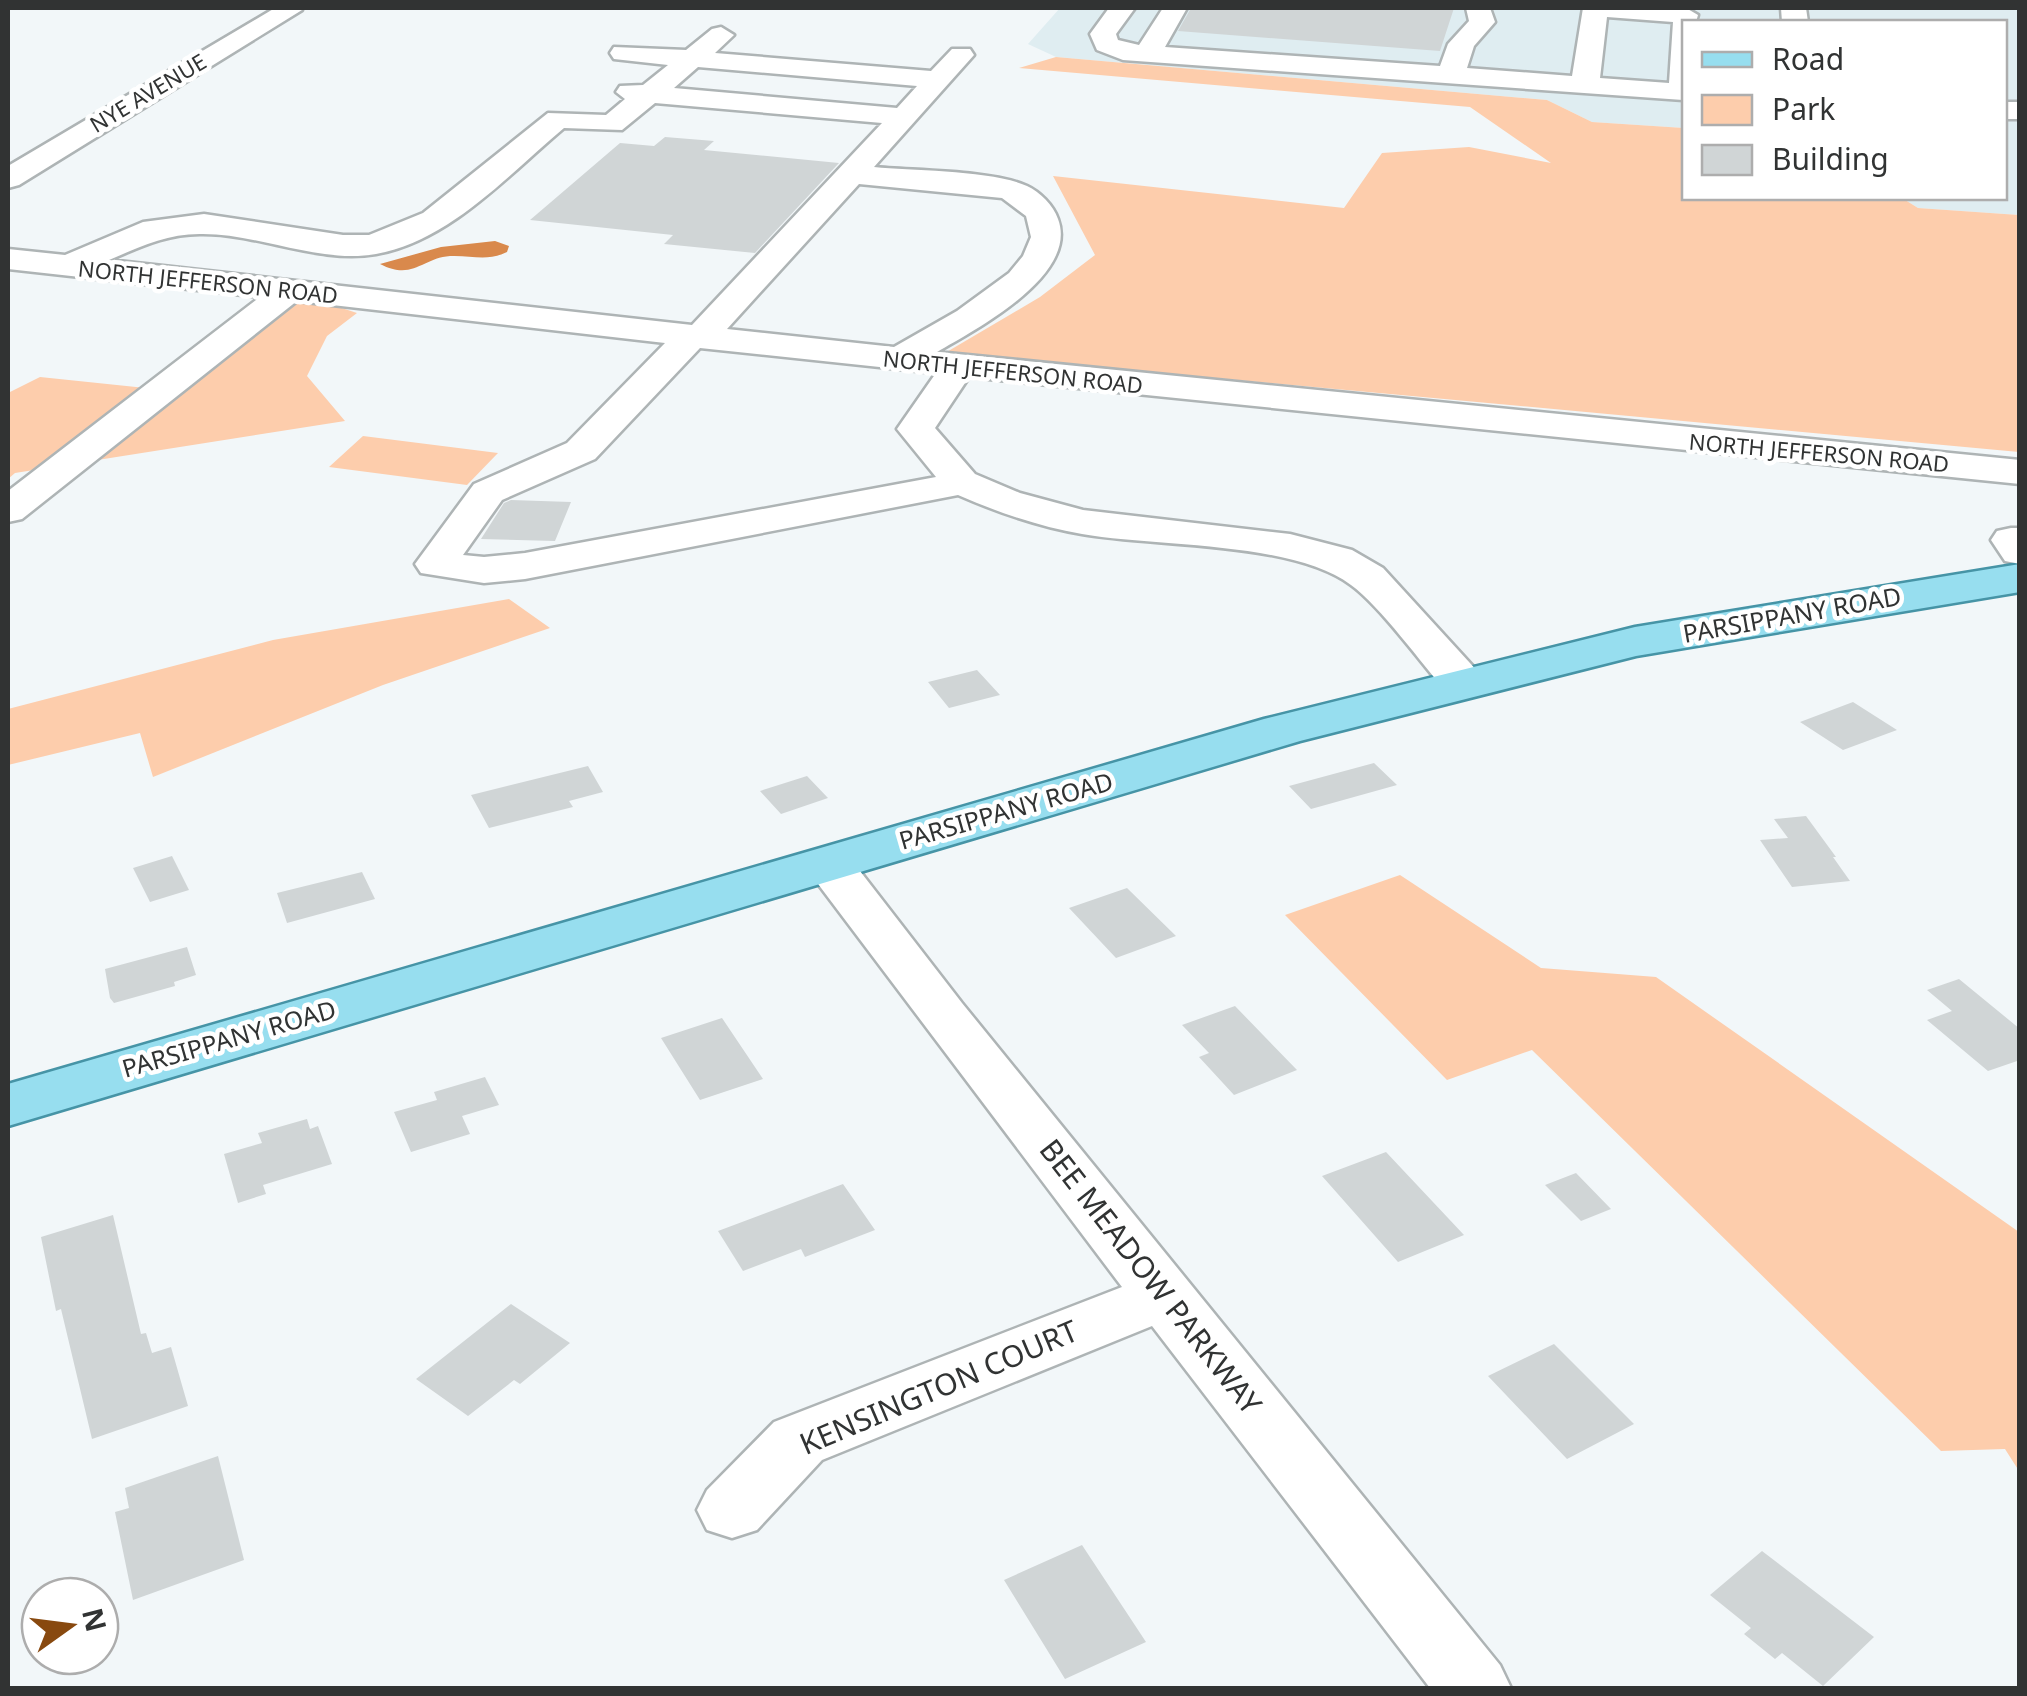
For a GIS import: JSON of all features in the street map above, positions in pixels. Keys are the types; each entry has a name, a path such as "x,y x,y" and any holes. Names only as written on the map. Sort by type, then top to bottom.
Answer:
{"main road":[{"name":"PARSIPPANY ROAD","path":"8,1105 1282,730 1635,642 2020,578"}],"street":[{"path":"1122,8 1103,34 1106,44 1123,52 1682,92"},
{"path":"1147,54 1175,8"},
{"path":"1452,76 1461,44 1482,22 1478,8"},
{"path":"1585,86 1595,8 1685,17"},
{"name":"NYE AVENUE","path":"8,178 289,10"},
{"path":"646,36 689,61"},
{"path":"68,266 154,229 204,224 373,245 434,220 558,119 612,124 689,61"},
{"path":"937,82 689,61 607,71 689,61 937,82"},
{"path":"937,82 582,451 488,492 436,564 484,570 525,566 961,482"},
{"path":"852,174 1006,188 1021,193 1045,223 1045,249 1022,279 997,300 900,359"},
{"name":"NORTH JEFFERSON ROAD","path":"8,259 959,366 2014,475"},
{"path":"8,510 289,290"},
{"path":"959,366 916,428 961,482 1006,501 1080,522 1290,546 1337,559 1368,576 1464,684"},
{"path":"2020,540 2011,540 2020,552"},
{"name":"BEE MEADOW PARKWAY","path":"828,864 1474,1688"},
{"name":"KENSINGTON COURT","path":"732,1510 798,1440 1165,1295"}],"shaded area":[{"path":"1060,8 2019,8 2019,215 1918,208 1905,200 2007,200 2007,20 1682,20 1682,128 1592,122 1547,100 1056,57 1028,44"},
{"path":"495,241 509,246 507,252 486,257 440,258 401,270 380,264 441,247"}],"green space":[{"path":"1056,57 1547,100 1592,122 1682,128 1682,200 1905,200 1918,208 2019,215 2019,452 945,353 1040,297 1095,255 1053,176 1344,208 1382,153 1469,147 1551,163 1470,107 1019,68"},
{"path":"305,296 357,313 327,336 307,376 345,421 15,473 8,479 8,393 40,377 184,392"},
{"path":"363,436 498,453 467,485 329,467"},
{"path":"509,599 550,628 383,685 153,777 140,733 8,765 8,709 273,640"},
{"path":"1400,875 1541,968 1656,977 2019,1232 2019,1471 2005,1449 1941,1451 1532,1050 1447,1080 1285,915"}],"building":[{"path":"1191,8 1454,8 1440,51 1178,31"},
{"path":"665,137 714,141 704,150 839,163 755,253 664,244 673,235 530,220 620,143 654,146"},
{"path":"571,502 555,541 481,539 504,503"},
{"path":"977,670 1000,695 949,708 928,682"},
{"path":"1853,702 1897,730 1843,750 1800,722"},
{"path":"1374,763 1397,785 1311,809 1289,786"},
{"path":"588,766 603,792 569,801 573,807 489,828 471,795"},
{"path":"807,776 828,798 781,814 760,791"},
{"path":"1806,816 1850,881 1792,887 1760,840 1788,838 1774,819"},
{"path":"172,856 189,890 150,902 133,868"},
{"path":"362,872 375,899 287,923 277,893"},
{"path":"1127,888 1176,936 1116,958 1069,908"},
{"path":"187,947 196,975 174,982 175,986 114,1003 110,998 105,969"},
{"path":"1959,979 2020,1029 2020,1060 1988,1071 1927,1020 1952,1011 1927,990"},
{"path":"1235,1006 1297,1070 1234,1095 1199,1057 1209,1053 1182,1025"},
{"path":"722,1018 763,1079 700,1100 661,1038"},
{"path":"485,1077 499,1105 462,1116 470,1134 411,1152 394,1112 437,1100 434,1092"},
{"path":"307,1119 310,1129 318,1126 332,1164 263,1185 266,1194 238,1203 224,1154 262,1143 258,1133"},
{"path":"1386,1152 1464,1235 1398,1262 1322,1176"},
{"path":"1576,1173 1611,1209 1581,1221 1545,1185"},
{"path":"843,1184 875,1230 805,1257 801,1249 743,1271 718,1231"},
{"path":"113,1215 141,1334 146,1333 152,1353 171,1347 188,1406 92,1439 61,1309 56,1311 41,1237"},
{"path":"511,1304 570,1343 520,1384 514,1380 468,1416 416,1379"},
{"path":"1554,1344 1634,1424 1567,1459 1488,1376"},
{"path":"218,1456 244,1560 133,1600 115,1512 129,1508 125,1488"},
{"path":"1082,1545 1146,1642 1065,1679 1004,1580"},
{"path":"1762,1551 1874,1637 1823,1686 1782,1653 1775,1659 1744,1634 1751,1628 1710,1595"}]}
